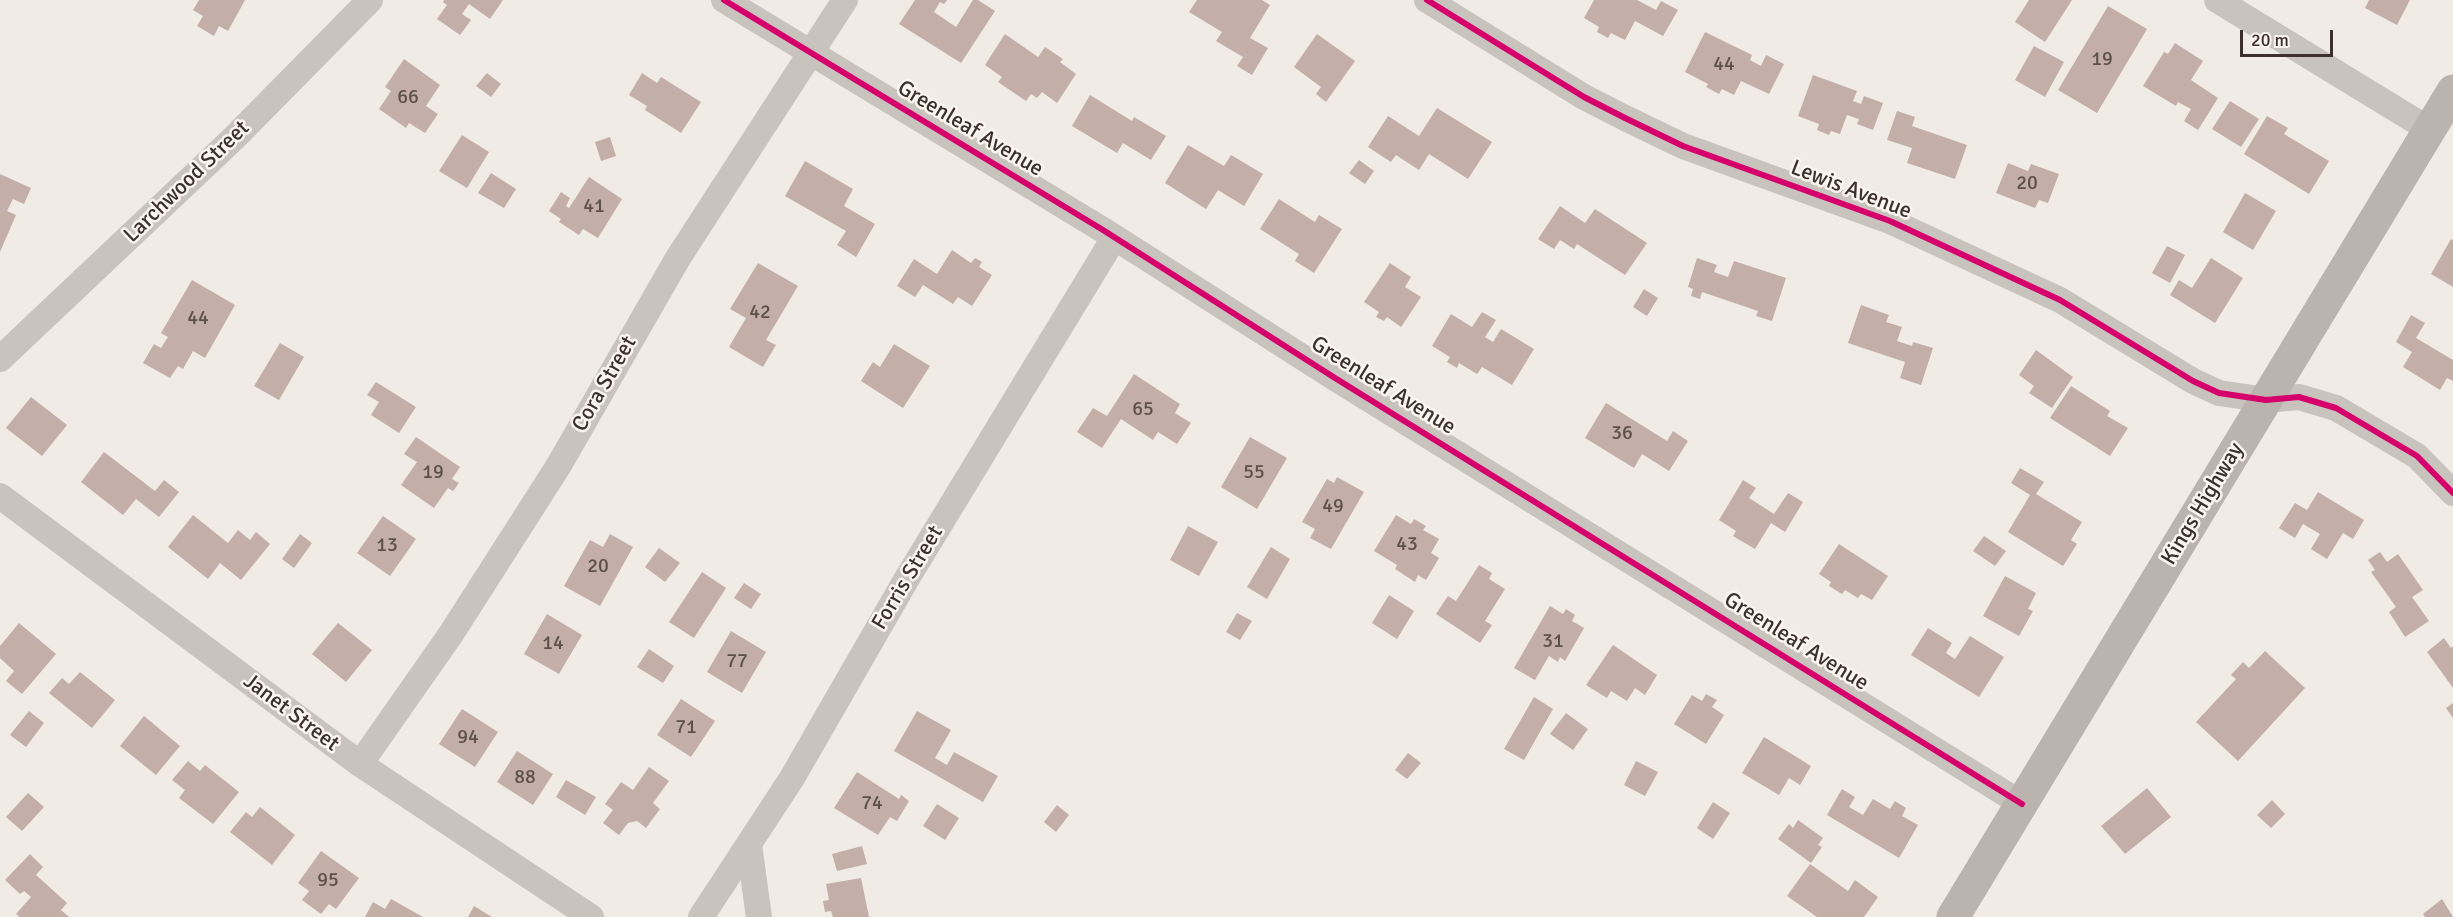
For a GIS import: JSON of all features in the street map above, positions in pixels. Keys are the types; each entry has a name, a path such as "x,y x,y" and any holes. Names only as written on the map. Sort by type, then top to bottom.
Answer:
{"main road":[{"name":"Kings Highway","path":"1953,917 2453,91"}],"street":[{"name":"Larchwood Street","path":"0,359 234,138 370,0"},
{"name":"Greenleaf Avenue","path":"724,0 1114,238 1335,378 2022,804"},
{"name":"Cora Street","path":"360,764 451,633 558,465 678,258 845,0"},
{"name":"Lewis Avenue","path":"1427,0 1584,97 1673,141 1890,221 2060,300 2193,381 2225,395 2266,400 2300,397 2336,408 2417,456 2453,493"},
{"path":"2217,0 2430,130"},
{"name":"Forris Street","path":"701,917 792,778 906,580 1114,238"},
{"name":"Janet Street","path":"0,496 360,764 591,917"},
{"path":"749,845 759,917"}],"building":[{"path":"199,0 245,0 228,31 219,26 214,36 197,26 203,16 193,10"},
{"path":"444,0 503,0 490,19 469,4 462,14 471,20 460,35 437,19 447,5 443,2"},
{"path":"915,0 947,0 944,4 940,2 934,12 956,27 973,0 978,0 995,11 961,63 899,24"},
{"path":"1197,0 1262,0 1270,5 1250,38 1268,48 1252,75 1237,66 1243,57 1216,41 1222,32 1189,12"},
{"path":"1594,0 1637,0 1656,10 1661,1 1678,10 1663,36 1635,21 1625,40 1611,33 1608,38 1597,32 1599,27 1584,18"},
{"path":"2029,0 2072,0 2045,42 2015,22"},
{"path":"2369,0 2410,0 2397,25 2365,8"},
{"path":"2108,6 2147,29 2097,113 2058,90"},
{"path":"1705,32 1752,55 1750,60 1761,66 1766,55 1784,64 1769,94 1741,81 1734,95 1722,89 1719,94 1706,87 1708,84 1685,72"},
{"path":"1005,34 1038,57 1045,47 1063,59 1060,62 1076,74 1057,103 1042,92 1037,98 1031,94 1026,101 998,82 1002,77 985,65"},
{"path":"1317,34 1355,61 1326,102 1316,94 1321,87 1294,67"},
{"path":"2175,43 2203,61 2191,80 2218,98 2198,130 2184,121 2191,109 2178,102 2176,106 2143,86 2164,52 2168,54"},
{"path":"2034,46 2064,62 2045,97 2015,80"},
{"path":"404,59 440,85 426,106 438,114 425,133 409,123 406,128 379,109 391,91 385,87"},
{"path":"487,73 501,84 491,97 476,86"},
{"path":"642,73 657,83 661,77 701,102 681,133 645,110 647,106 629,95"},
{"path":"1813,75 1857,91 1853,101 1861,104 1864,96 1883,103 1873,130 1857,124 1859,119 1847,115 1840,134 1831,131 1829,135 1817,130 1819,124 1798,116"},
{"path":"1090,95 1132,121 1134,117 1166,136 1151,160 1123,143 1117,153 1072,126"},
{"path":"2230,101 2259,119 2241,147 2212,129"},
{"path":"1437,108 1492,142 1468,179 1429,154 1419,170 1396,155 1391,162 1368,147 1388,116 1419,136"},
{"path":"1897,111 1915,117 1912,126 1967,145 1955,179 1907,163 1912,148 1887,140"},
{"path":"2267,116 2288,128 2284,134 2329,161 2309,194 2244,154"},
{"path":"462,135 489,152 467,188 439,171"},
{"path":"610,137 616,156 601,161 595,142"},
{"path":"1188,145 1224,166 1231,155 1263,174 1244,206 1218,190 1206,209 1165,183"},
{"path":"1359,160 1374,171 1365,184 1349,173"},
{"path":"805,161 853,189 844,206 875,224 856,257 837,245 846,231 785,196"},
{"path":"2008,163 2028,171 2031,164 2059,174 2048,203 2039,200 2035,208 1996,193"},
{"path":"491,173 516,189 504,208 478,193"},
{"path":"0,174 31,188 24,204 13,199 7,211 16,215 0,252"},
{"path":"589,177 622,199 598,238 583,229 579,235 559,222 561,219 549,211 561,192 570,198 566,206 569,208"},
{"path":"2245,193 2276,211 2253,250 2223,232"},
{"path":"1279,199 1315,222 1319,215 1342,229 1314,273 1295,261 1299,254 1260,229"},
{"path":"1560,206 1585,223 1595,209 1647,243 1625,275 1577,244 1574,249 1560,240 1554,249 1538,239"},
{"path":"2451,239 2453,240 2453,287 2431,274"},
{"path":"2167,246 2185,255 2170,283 2152,273"},
{"path":"952,250 971,263 975,258 982,262 979,267 992,275 972,306 958,297 953,304 923,285 915,297 897,286 914,259 937,274"},
{"path":"1697,258 1717,265 1714,272 1728,277 1734,261 1786,278 1772,321 1756,316 1758,311 1702,292 1700,299 1691,296 1693,289 1688,287"},
{"path":"2211,258 2243,278 2215,323 2170,295 2179,280 2192,288"},
{"path":"758,263 798,286 766,340 776,345 763,367 729,347 746,318 730,309"},
{"path":"1390,263 1411,277 1405,287 1421,297 1401,327 1387,317 1384,321 1376,317 1379,312 1364,302"},
{"path":"192,280 235,305 205,358 193,351 183,369 178,366 170,378 143,363 154,344 161,348 168,337 161,333"},
{"path":"1644,289 1658,298 1647,316 1633,307"},
{"path":"1861,305 1889,315 1886,322 1902,327 1897,341 1912,346 1913,342 1933,348 1921,385 1900,378 1905,362 1848,343"},
{"path":"1482,312 1496,320 1485,337 1493,342 1501,329 1534,349 1512,385 1482,367 1477,374 1459,363 1457,368 1447,362 1450,357 1432,346 1451,314 1472,327"},
{"path":"2411,315 2425,323 2416,338 2453,360 2453,381 2447,378 2440,390 2403,367 2412,352 2396,342"},
{"path":"280,343 304,357 279,400 254,386"},
{"path":"894,344 930,366 903,408 861,381 873,362 880,367"},
{"path":"2036,350 2073,377 2052,408 2029,393 2034,386 2019,375"},
{"path":"1134,374 1180,404 1175,413 1191,423 1177,444 1158,432 1153,440 1121,419 1102,448 1077,432 1093,408 1107,416"},
{"path":"376,382 416,407 399,433 371,415 379,402 367,395"},
{"path":"2071,386 2110,411 2107,416 2128,428 2110,456 2050,418"},
{"path":"31,397 67,425 42,456 6,428"},
{"path":"1606,403 1667,441 1673,431 1688,441 1669,471 1642,454 1634,468 1585,438"},
{"path":"416,437 460,467 452,479 459,483 453,491 448,488 434,508 401,485 417,462 404,454"},
{"path":"1250,437 1287,458 1257,509 1221,487"},
{"path":"104,452 155,491 164,480 179,492 159,517 136,499 123,515 81,482"},
{"path":"2020,468 2044,482 2036,494 2082,522 2071,540 2077,544 2063,566 2008,532 2030,495 2011,483"},
{"path":"1337,477 1364,492 1331,549 1310,538 1315,529 1302,522 1327,479 1334,483"},
{"path":"1743,480 1756,488 1749,498 1774,514 1788,493 1803,502 1785,532 1771,523 1755,549 1733,536 1736,531 1719,520"},
{"path":"2318,492 2364,520 2353,539 2343,533 2327,559 2311,549 2320,534 2303,524 2295,538 2279,528 2295,503 2307,510"},
{"path":"193,515 228,543 238,530 250,540 256,532 270,544 241,580 220,563 208,579 168,547"},
{"path":"1396,515 1411,524 1414,519 1426,526 1423,530 1439,539 1431,553 1439,558 1426,580 1418,575 1415,582 1395,569 1397,565 1374,551"},
{"path":"383,516 416,539 390,576 357,553"},
{"path":"1188,526 1218,542 1199,576 1170,560"},
{"path":"300,534 312,543 294,568 282,559"},
{"path":"610,534 633,547 600,606 564,586 590,540 603,547"},
{"path":"1984,536 2006,551 1995,566 1973,551"},
{"path":"1839,544 1888,576 1872,600 1861,594 1858,598 1845,590 1842,594 1829,586 1831,582 1819,574"},
{"path":"1271,547 1290,559 1267,599 1247,587"},
{"path":"659,548 680,563 665,582 645,567"},
{"path":"2380,552 2387,562 2398,554 2423,590 2412,597 2429,621 2405,637 2389,612 2396,607 2371,572 2375,570 2368,560"},
{"path":"1479,565 1492,573 1489,579 1505,589 1485,621 1492,625 1480,643 1436,614 1448,596 1456,601"},
{"path":"702,572 726,588 694,638 669,622"},
{"path":"2005,576 2036,593 2028,609 2033,611 2019,636 1983,616"},
{"path":"744,583 761,594 751,609 734,598"},
{"path":"1389,595 1414,611 1397,639 1372,623"},
{"path":"1550,606 1563,614 1566,609 1575,615 1572,621 1584,628 1565,661 1560,657 1558,662 1549,656 1535,680 1514,668"},
{"path":"1237,613 1252,621 1240,640 1226,632"},
{"path":"547,614 582,635 559,674 524,654"},
{"path":"19,623 56,654 22,694 6,681 14,671 0,658 0,646"},
{"path":"338,623 372,650 346,682 312,654"},
{"path":"1928,628 1952,643 1946,653 1955,659 1970,636 2004,657 1979,697 1911,655"},
{"path":"731,631 766,652 742,693 707,672"},
{"path":"2444,638 2451,648 2453,646 2453,688 2427,652"},
{"path":"1613,645 1657,675 1645,695 1635,688 1627,701 1611,691 1607,698 1586,685"},
{"path":"649,649 674,666 663,683 637,667"},
{"path":"2265,651 2305,688 2238,761 2196,722 2236,679 2231,675 2243,662 2249,668"},
{"path":"80,672 115,700 92,728 49,693 62,678 69,684"},
{"path":"1706,694 1717,700 1712,707 1724,715 1706,744 1674,724 1692,695 1702,701"},
{"path":"1534,697 1553,709 1524,760 1504,749"},
{"path":"681,699 715,721 691,757 657,735"},
{"path":"2453,703 2453,718 2446,708"},
{"path":"462,709 498,732 475,767 439,744"},
{"path":"29,711 44,723 26,747 10,735"},
{"path":"917,711 951,730 935,758 947,765 954,752 998,776 983,802 894,751"},
{"path":"1566,713 1588,729 1573,750 1550,734"},
{"path":"144,716 180,746 156,775 120,746"},
{"path":"1764,737 1811,766 1800,785 1789,778 1779,795 1742,773"},
{"path":"517,751 553,774 533,805 497,782"},
{"path":"1408,753 1421,763 1407,779 1395,770"},
{"path":"188,761 200,771 205,765 239,792 213,824 179,798 185,790 172,780"},
{"path":"1636,761 1658,772 1645,796 1624,785"},
{"path":"649,767 669,781 653,803 660,809 646,828 637,821 628,823 619,835 603,823 613,810 605,804 621,782 633,790"},
{"path":"857,772 899,799 901,795 909,801 897,821 890,817 878,835 834,808"},
{"path":"566,780 596,797 585,815 556,797"},
{"path":"2147,788 2171,817 2125,854 2101,826"},
{"path":"1842,789 1855,797 1849,807 1863,815 1873,799 1890,809 1895,801 1906,808 1902,816 1918,825 1899,858 1827,815"},
{"path":"28,793 44,807 22,831 6,817"},
{"path":"2272,800 2285,814 2271,828 2257,815"},
{"path":"1713,802 1730,813 1713,839 1697,828"},
{"path":"937,804 959,818 945,840 923,826"},
{"path":"1057,805 1069,815 1056,832 1044,822"},
{"path":"260,807 295,835 272,865 230,832 246,812 252,817"},
{"path":"1798,820 1823,838 1818,845 1822,847 1811,863 1778,839 1789,824 1793,828"},
{"path":"862,846 867,864 837,871 832,854"},
{"path":"321,851 359,878 336,909 329,904 321,914 302,900 309,891 298,883"},
{"path":"30,854 43,867 36,875 67,903 61,910 69,917 20,917 16,914 31,897 24,891 20,894 5,880"},
{"path":"1810,864 1848,891 1855,880 1878,897 1864,917 1817,917 1787,896"},
{"path":"861,878 869,917 833,917 831,911 825,912 823,901 829,900 826,884"},
{"path":"391,899 423,917 365,917 373,902 385,909"},
{"path":"2442,899 2453,917 2425,917 2423,914"},
{"path":"474,906 492,917 468,917"}],"cycle path":[{"path":"724,0 1103,230 1335,378 2022,804"},
{"path":"1427,0 1584,97 1625,118 1683,146 1890,221 2060,300 2193,381 2219,393 2266,400 2299,397 2336,408 2417,456 2453,493"}]}
